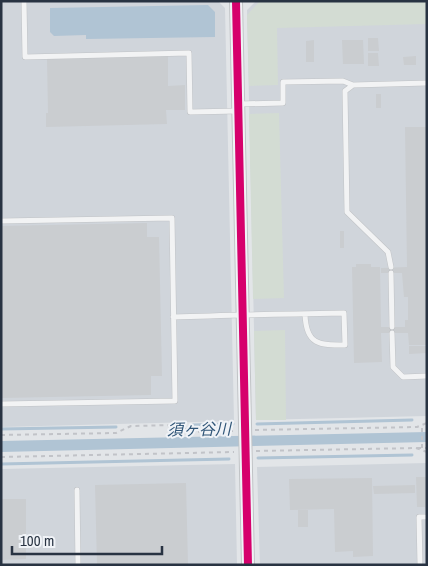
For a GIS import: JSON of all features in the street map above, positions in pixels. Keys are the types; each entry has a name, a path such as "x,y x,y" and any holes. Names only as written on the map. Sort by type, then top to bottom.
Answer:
{"street":[{"path":"236,1 248,565"}],"lane":[{"path":"24,1 26,57 189,53 190,112 283,103 283,82 343,81 353,85 427,83"},
{"path":"353,85 345,91 347,212 388,252 391,270 393,367 403,377 427,376"},
{"path":"1,221 172,218 175,401 1,404"},
{"path":"173,316 344,313 345,344 321,345 314,340 308,332 305,314"},
{"path":"77,490 78,565"},
{"path":"420,565 419,517 425,517"}],"path":[{"path":"1,436 116,433 131,426 176,425 193,432 422,425 427,423"},
{"path":"422,425 422,447"},
{"path":"416,448 427,452"},
{"path":"1,457 427,448"}],"shaded area":[{"path":"1,1 218,1 225,8 234,421 1,427"},
{"path":"256,1 427,1 427,416 256,420 247,10"},
{"path":"427,1 427,24 277,28 278,85 249,86 247,15 259,2"},
{"path":"279,113 284,298 253,299 249,114"},
{"path":"285,330 286,420 256,420 254,331"},
{"path":"427,463 427,565 260,565 257,467"},
{"path":"235,464 237,565 1,565 1,469"}],"water":[{"path":"208,5 215,12 215,37 86,39 86,35 54,36 50,32 50,8"},
{"path":"427,432 427,442 1,452 1,441"}],"building":[{"path":"368,38 378,38 379,51 368,51"},
{"path":"314,40 314,62 306,62 306,41"},
{"path":"342,40 363,40 364,64 343,64"},
{"path":"368,53 378,53 379,66 368,66"},
{"path":"168,56 168,86 185,85 185,110 166,110 167,124 46,127 46,113 48,113 47,59"},
{"path":"416,56 416,65 404,65 403,57"},
{"path":"376,94 381,94 381,108 376,108"},
{"path":"405,127 427,127 427,345 409,345 408,333 381,333 382,362 354,363 352,267 356,267 356,264 371,264 371,267 380,267 381,327 405,327 405,320 408,320 408,297 404,297 402,273 381,273 381,268 407,267"},
{"path":"147,223 147,237 159,237 162,376 151,376 151,395 1,398 1,226"},
{"path":"340,231 344,231 344,248 340,248"},
{"path":"409,346 427,346 427,353 409,354"},
{"path":"416,477 427,477 427,513 425,507 417,507"},
{"path":"372,478 373,556 353,557 353,551 335,552 334,509 290,510 289,479"},
{"path":"186,483 188,565 97,565 95,485"},
{"path":"415,485 415,493 374,494 373,486"},
{"path":"1,499 26,499 26,559 1,560"},
{"path":"298,510 308,510 308,527 298,527"}],"waterway":[{"path":"257,424 412,420"},
{"name":"須ヶ谷川","path":"193,425 233,424"},
{"path":"1,429 116,427"},
{"path":"258,458 412,455"},
{"path":"1,464 229,459"}],"cycle path":[{"path":"236,1 248,565"}]}
